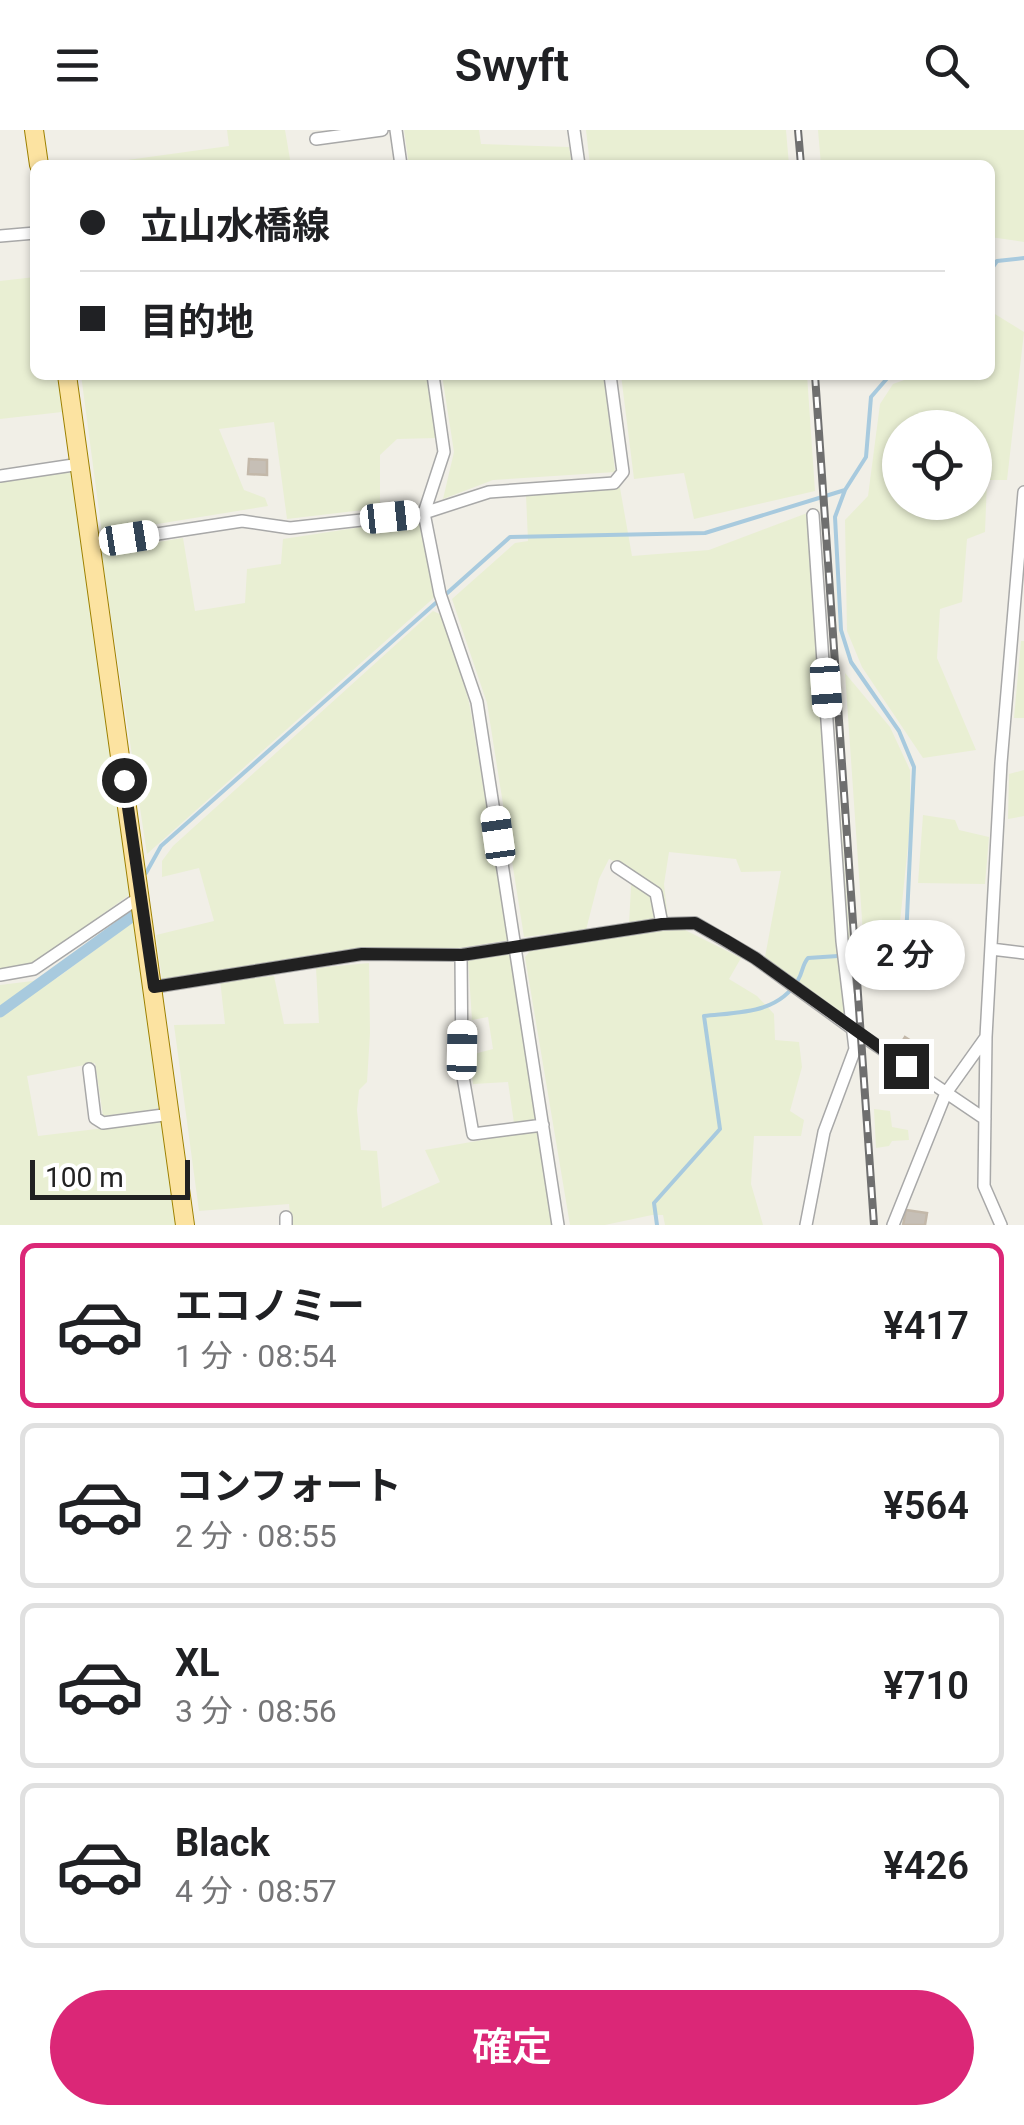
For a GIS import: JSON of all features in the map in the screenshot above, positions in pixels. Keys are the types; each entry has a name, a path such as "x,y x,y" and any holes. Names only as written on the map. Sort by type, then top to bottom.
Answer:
{"main road":[{"path":"34,130 38,160"},
{"path":"69,380 185,1225"}],"street":[{"path":"316,139 382,130"},
{"path":"396,130 400,160"},
{"path":"574,130 578,160"},
{"path":"0,236 30,233"},
{"path":"434,380 444,452 424,514 440,594 477,702 558,1225"},
{"path":"92,544 242,522 290,528 424,514 490,492 614,482 623,472 611,380"},
{"path":"0,476 80,464"},
{"path":"1000,1225 984,1186 986,1037 1001,763 1021,580 1024,492"},
{"path":"806,1225 824,1132 855,1049 842,941 813,515"},
{"path":"617,867 656,894 662,924"},
{"path":"0,975 34,970 140,897"},
{"path":"154,987 362,954 462,955 662,924 695,923 755,958 854,1031 985,1119"},
{"path":"991,950 1024,953"},
{"path":"462,955 462,1071 473,1134 543,1125"},
{"path":"893,1225 946,1093 986,1037"},
{"path":"89,1068 95,1118 102,1123 170,1114"}],"green space":[{"path":"227,130 285,130 290,160 127,160 229,146"},
{"path":"404,130 479,130 481,144 569,147 571,160 408,160"},
{"path":"586,130 786,130 789,160 589,160"},
{"path":"818,130 1024,130 1024,242 995,238 995,160 821,160"},
{"path":"30,278 30,380 58,380 62,412 0,419 0,281"},
{"path":"995,314 1024,332 1007,480 992,480 992,410 882,410 882,520 985,520 985,532 967,539 962,602 940,609 937,658 976,750 923,758 862,667 847,631 845,520 868,496 880,404 893,384 904,380 995,380"},
{"path":"82,380 429,380 437,438 397,439 380,455 380,508 287,519 274,422 219,429 244,490 265,498 268,506 102,533"},
{"path":"443,380 605,380 615,472 493,480 443,499 454,452"},
{"path":"622,380 807,380 815,491 694,519 684,473 634,479"},
{"path":"75,471 132,893 33,964 0,969 0,482"},
{"path":"620,488 632,556 709,550 818,509 856,1023 765,957 781,871 741,872 736,859 669,852 664,884 668,920 629,924 632,869 609,859 599,879 586,930 524,937 487,703 452,599 515,543 528,541 526,495"},
{"path":"421,518 437,595 147,854 101,551 183,538 195,611 245,603 247,569 281,564 283,539"},
{"path":"433,611 444,616 469,702 509,940 459,948 383,948 162,979 156,935 214,921 199,868 162,877 162,861 173,846"},
{"path":"1021,641 1024,718 1014,718"},
{"path":"845,673 890,727 910,770 910,827 897,950 864,948"},
{"path":"1024,770 1024,816 1008,819 1009,774"},
{"path":"923,815 955,820 959,830 989,837 985,884 918,883"},
{"path":"134,921 163,1108 103,1116 95,1063 27,1076 38,1136 163,1121 177,1225 0,1225 0,985 57,978"},
{"path":"679,927 741,958 729,979 757,996 774,1014 775,1040 799,1042 802,1067 790,1111 804,1120 801,1136 754,1136 751,1184 763,1225 665,1225 663,1215 652,1215 605,1225 570,1225 525,957 531,950"},
{"path":"512,953 538,1119 514,1123 508,1082 473,1084 470,1055 493,1049 488,1017 472,1020 468,960"},
{"path":"369,963 367,1082 359,1090 357,1110 361,1150 377,1151 382,1208 440,1182 425,1150 541,1130 555,1225 291,1225 289,1204 199,1211 174,1025 225,1024 220,980 274,976 284,1024 319,1023 316,968"},
{"path":"874,1109 890,1111 892,1127 908,1130 909,1140 892,1141 889,1146 876,1148"}],"building":[{"path":"249,459 267,460 267,475 248,474"},
{"path":"905,1037 922,1048 914,1062 896,1051"},
{"path":"906,1210 927,1213 925,1225 903,1225"}],"waterway":[{"path":"995,264 1024,258"},
{"path":"445,595 510,537 705,533 845,490 866,457 871,397 886,380"},
{"path":"845,490 835,517 841,630 851,662 899,731 914,767 905,960 848,955"},
{"path":"146,873 161,846 438,601"},
{"path":"0,1012 133,916 135,909"},
{"path":"657,1225 654,1203 720,1129 704,1016 769,1005 790,991 808,958 838,956"}],"railway":[{"path":"798,130 801,160"},
{"path":"815,380 874,1225"}],"route":[{"path":"124,780 154,987 362,954 462,955 662,924 695,923 755,958 906,1066"}]}
